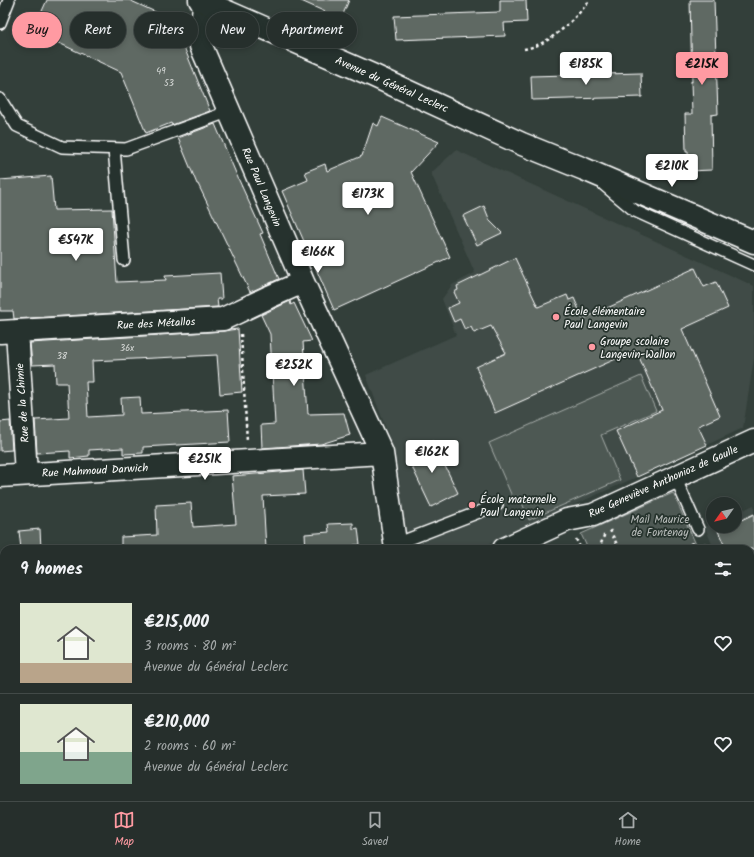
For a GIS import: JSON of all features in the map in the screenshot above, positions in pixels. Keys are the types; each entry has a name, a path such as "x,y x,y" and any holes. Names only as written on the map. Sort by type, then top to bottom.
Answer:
{"street":[{"name":"Rue Paul Langevin","path":"202,1 201,46 303,282 382,453 396,545"},
{"name":"Avenue du Général Leclerc","path":"202,1 372,75 522,144 584,168 754,242"},
{"name":"Rue des Métallos","path":"9,332 223,319 303,282"},
{"name":"Rue de la Chimie","path":"9,332 26,474"},
{"name":"Rue Geneviève Anthonioz de Gaulle","path":"514,545 567,520 593,515 754,441"},
{"name":"Rue Mahmoud Darwich","path":"0,476 382,453"}],"lane":[{"path":"0,23 9,0"},
{"path":"0,99 17,126 62,147 126,149 230,111"},
{"path":"114,149 124,260"},
{"name":"Avenue du Général Leclerc","path":"584,168 635,211 754,265"},
{"path":"675,477 698,529"},
{"path":"401,545 497,505"}],"path":[{"path":"524,49 531,48 542,43 559,31 572,20 590,0"},
{"path":"240,311 248,461"},
{"path":"601,545 606,531"}],"shaded area":[{"name":"Groupe scolaire Langevin-Wallon","path":"456,150 754,286 754,358 743,428 487,545 406,545 399,481 390,439 366,375 456,335 442,299 452,285 475,273 431,173"},
{"path":"754,505 754,545 712,545 707,533 742,533 742,511"}],"green space":[{"path":"641,376 656,411 601,435 620,480 529,520 520,498 514,501 489,443"},
{"name":"Mail Maurice de Fontenay","path":"673,493 696,545 586,545 581,534"}],"building":[{"path":"47,0 129,0 155,12 134,12 134,48 184,48 210,111 172,125 171,123 146,133 121,72 62,45 62,12 42,12"},
{"path":"299,0 349,0 344,12 326,12"},
{"path":"500,0 526,0 527,22 504,23 505,36 396,40 394,16 500,12"},
{"path":"690,0 714,0 718,114 711,115 712,170 689,171 688,151 686,151 685,114 692,114"},
{"path":"641,73 642,97 532,100 531,76"},
{"path":"382,117 439,142 411,172 450,257 334,310 282,191 308,180 305,172 325,164 327,171 362,156 373,123 378,126"},
{"path":"215,124 263,233 260,234 279,279 250,292 197,184 178,138"},
{"path":"51,176 54,210 112,209 117,282 166,280 165,276 220,273 222,299 217,299 218,307 14,319 13,311 0,311 0,180"},
{"path":"484,206 490,221 502,233 477,245 463,216"},
{"path":"515,258 538,307 567,295 569,300 574,298 583,319 695,268 704,287 716,282 728,308 682,329 720,416 698,426 707,445 637,477 616,431 662,410 636,350 495,413 476,367 506,353 491,326 474,333 471,327 465,330 460,319 454,322 448,308 459,303 454,292 458,290 457,286"},
{"path":"290,301 291,305 294,303 312,341 303,342 308,414 344,413 350,435 321,444 262,448 261,425 275,424 270,334 261,315"},
{"path":"238,329 242,392 220,394 217,355 92,361 93,382 86,382 88,417 122,415 121,398 140,397 141,414 228,410 230,442 143,447 143,453 123,454 123,448 89,450 89,456 70,458 70,451 37,453 35,420 69,418 67,383 56,383 55,364 32,365 30,343"},
{"path":"10,421 12,450 0,451 0,422"},
{"path":"433,441 458,493 431,507 406,454"},
{"path":"303,470 305,494 263,496 266,545 121,545 121,537 157,535 156,505 191,503 193,527 236,524 232,476"},
{"path":"754,514 754,545 724,545 719,533 742,533 742,520"},
{"path":"353,523 353,529 358,528 360,545 306,545 305,534 329,532 328,524"},
{"path":"40,529 41,545 21,545 19,531"}],"place":[{"name":"École élémentaire Paul Langevin","path":"556,317"},
{"name":"Groupe scolaire Langevin-Wallon","path":"592,347"},
{"name":"École maternelle Paul Langevin","path":"472,505"}]}
